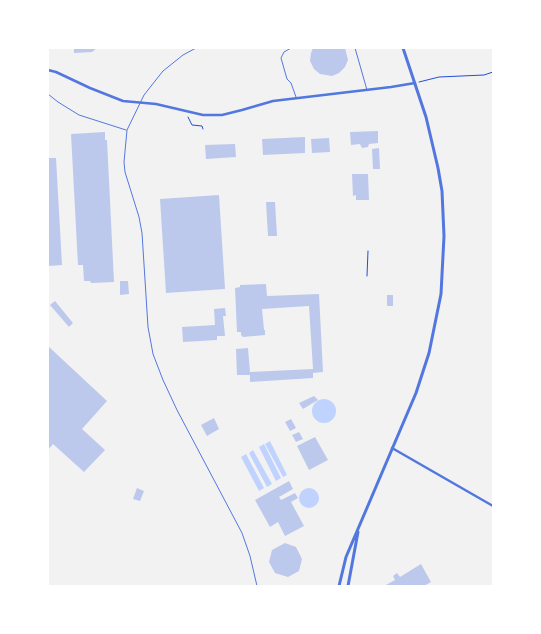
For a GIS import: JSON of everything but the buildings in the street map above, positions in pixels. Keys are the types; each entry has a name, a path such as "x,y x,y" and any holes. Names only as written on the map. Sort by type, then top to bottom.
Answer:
{"street":[{"path":"339,586 346,557 416,393 429,353 441,294 444,236 440,176 433,144 403,48"},
{"path":"48,70 56,72 123,101 156,104 203,115 222,115 273,100 367,90 415,83"},
{"path":"392,448 493,506"},
{"path":"348,586 360,524"}],"lane":[{"path":"196,48 183,55 163,71 144,95 127,130 124,162 125,172 139,217 142,233 147,321 153,354 177,410 242,533 250,556 257,586"},
{"path":"291,48 284,52 281,58 287,79 291,83 296,98"},
{"path":"355,48 367,90"},
{"path":"48,94 79,115 127,130"}],"path":[{"path":"415,83 439,77 484,75 493,72"},
{"path":"185,111 192,125 202,126 203,129"},
{"path":"367,276 368,251"}],"water":[{"path":"324,399 333,402 336,411 333,420 324,423 315,420 312,411 315,402"},
{"path":"270,441 287,475 283,477 265,444"},
{"path":"264,444 281,478 276,481 259,447"},
{"path":"253,450 272,484 267,487 249,453"},
{"path":"246,454 264,488 259,491 241,457"},
{"path":"309,488 316,491 319,498 316,505 309,508 302,505 299,498 302,491"}]}
